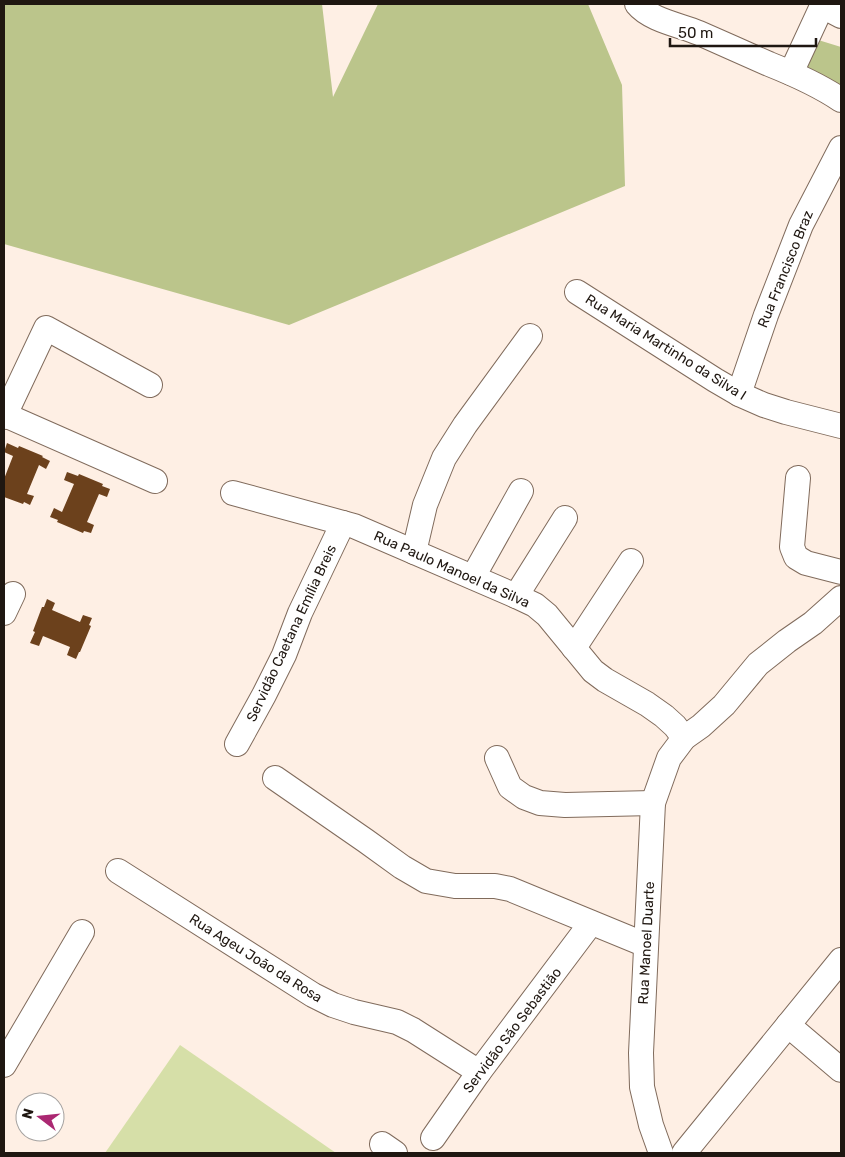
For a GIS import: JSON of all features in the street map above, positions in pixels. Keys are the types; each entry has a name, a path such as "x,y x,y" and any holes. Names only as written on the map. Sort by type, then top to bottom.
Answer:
{"street":[{"path":"637,4 642,10 653,16 791,73 830,92 841,100"},
{"path":"791,73 829,9"},
{"name":"Rua Francisco Braz","path":"739,394 766,314 801,225 841,148"},
{"name":"Rua Maria Martinho da Silva I","path":"578,292 739,394 786,412 841,426"},
{"path":"150,384 46,328 4,416 155,481"},
{"path":"414,552 426,505 444,458 530,336"},
{"path":"798,478 792,546 796,557 806,563 841,572"},
{"path":"473,578 521,491"},
{"name":"Rua Paulo Manoel da Silva","path":"233,493 344,522 535,605 547,615 593,671 664,716 684,738"},
{"path":"516,596 565,518"},
{"name":"Servidão Caetana Emília Breis","path":"237,744 284,655 300,613 344,522"},
{"path":"574,648 631,561"},
{"name":"Rua Manoel Duarte","path":"661,1153 651,1125 642,1087 641,1053 653,803 669,758 684,738 712,717 724,705 758,664 814,623 841,598"},
{"path":"497,758 510,787 524,797 540,803 565,806 653,803"},
{"path":"275,778 402,867 426,881 455,886 494,886 510,889 646,945"},
{"name":"Rua Ageu João da Rosa","path":"118,871 313,995 333,1005 354,1012 397,1022 479,1072"},
{"name":"Servidão São Sebastião","path":"433,1138 479,1072 591,923"},
{"path":"4,1065 82,932"},
{"path":"696,1149 788,1026 841,960"},
{"path":"788,1026 841,1070"}],"green space":[{"path":"4,4 322,4 333,97 378,4 588,4 622,85 625,186 289,325 4,244"},
{"path":"815,39 841,47 841,90 801,69"},
{"path":"180,1045 336,1153 105,1153"}],"building":[{"path":"7,443 43,456 50,461 46,469 39,465 27,494 34,496 30,505 4,497 4,479 13,456 4,452"},
{"path":"67,472 78,476 79,474 110,489 107,497 99,494 87,522 94,525 91,533 84,531 83,533 50,517 54,508 62,512 74,484 64,480"},
{"path":"47,599 55,603 52,610 80,622 83,615 92,618 89,625 91,626 76,659 67,655 70,647 43,636 39,646 30,643 42,607 44,607"}]}
